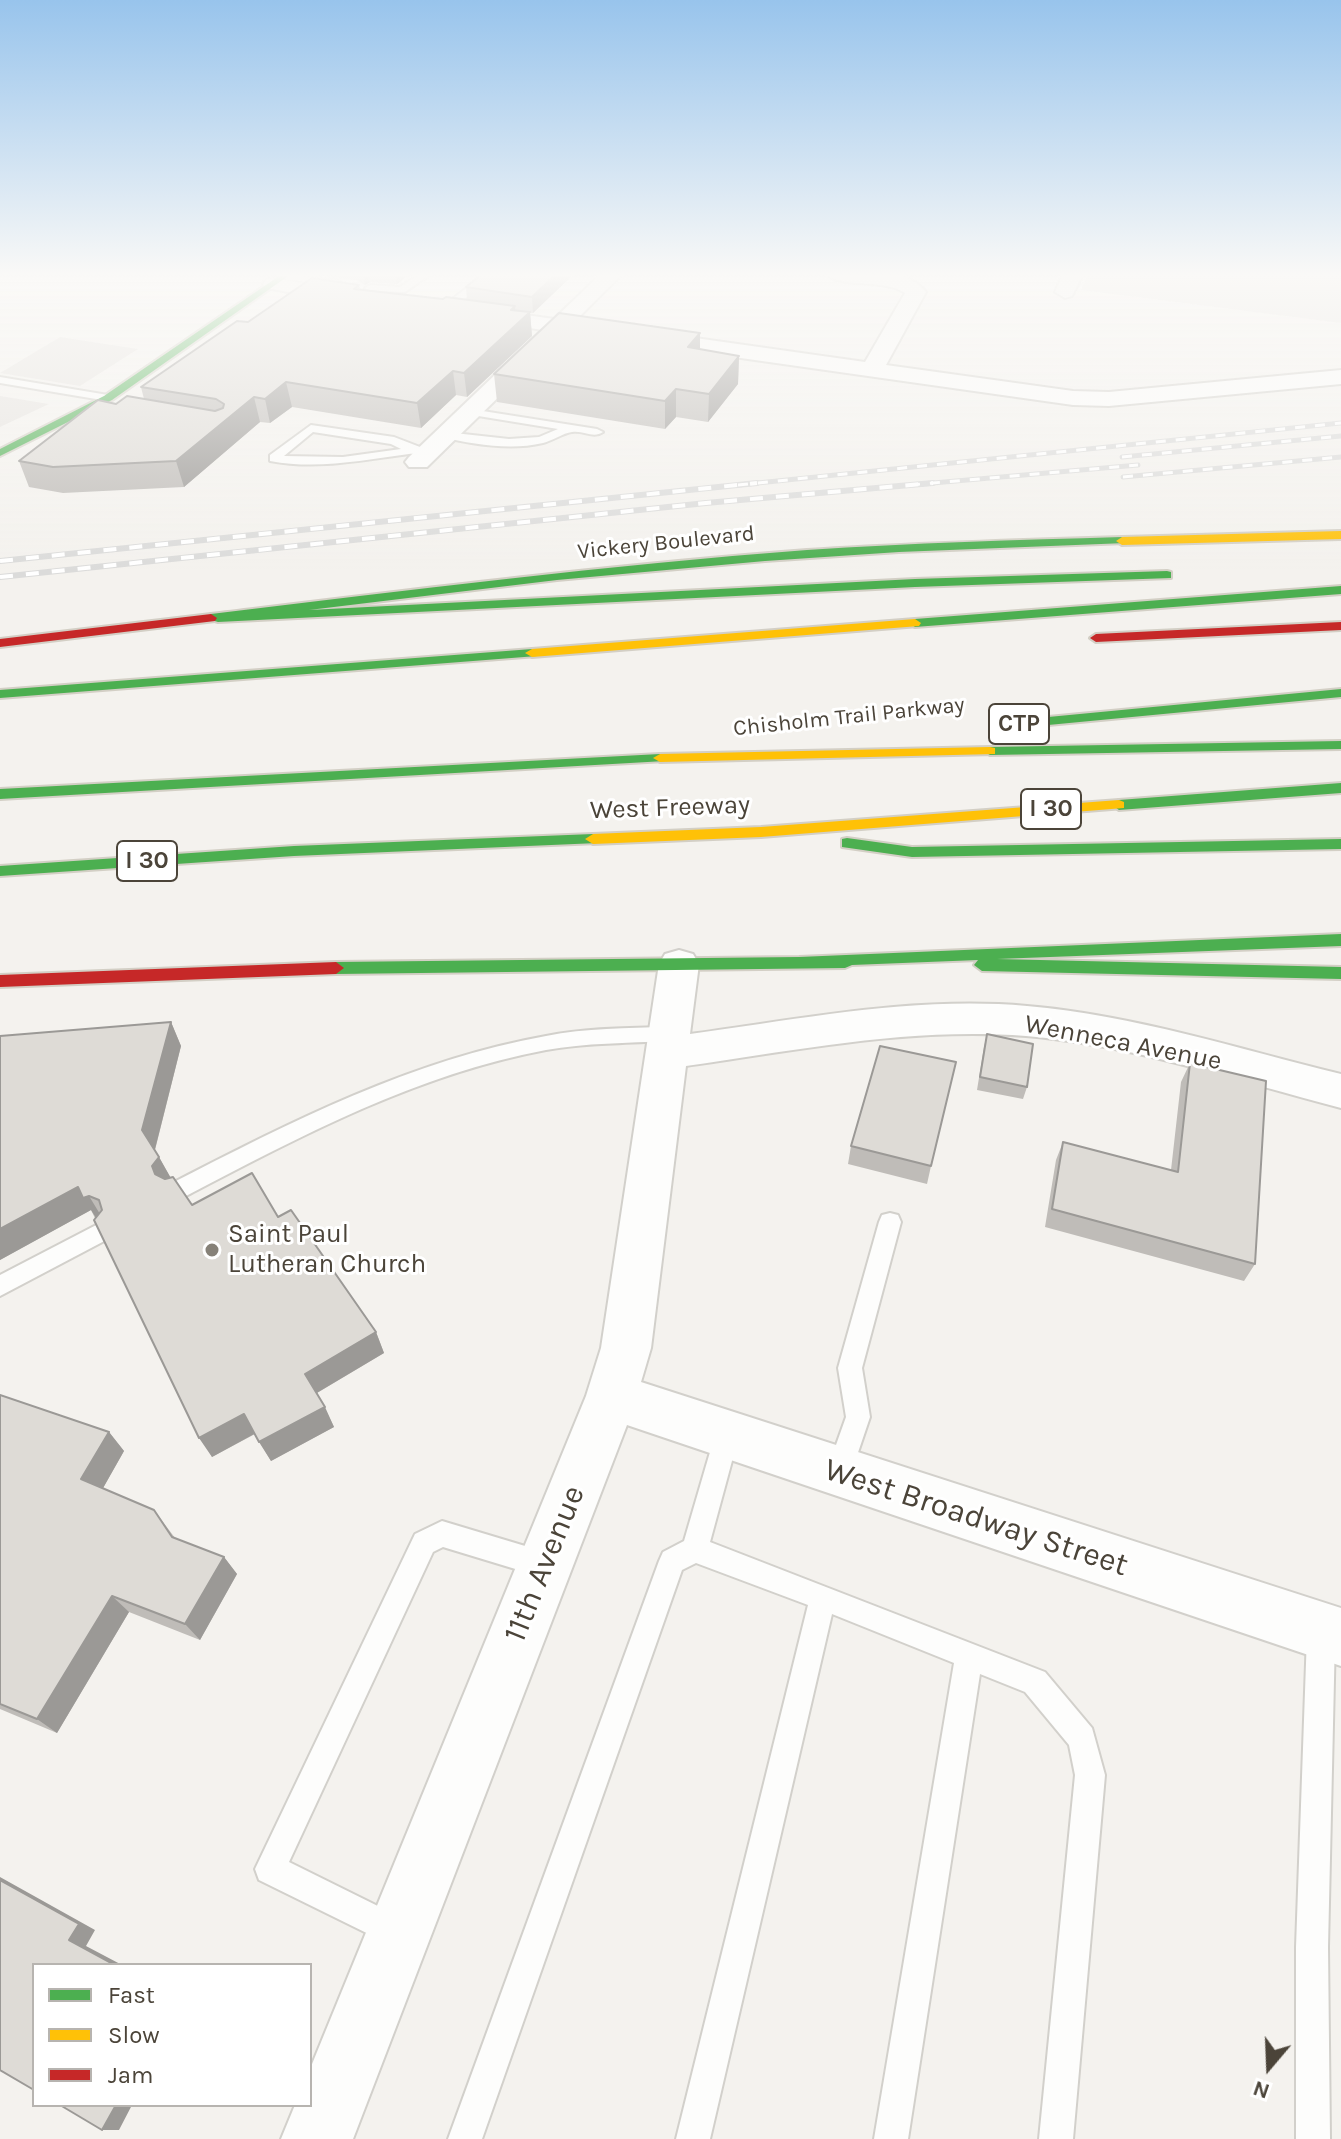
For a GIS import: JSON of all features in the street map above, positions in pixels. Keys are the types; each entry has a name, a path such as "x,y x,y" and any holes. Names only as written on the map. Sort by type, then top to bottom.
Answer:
{"main road":[{"path":"0,453 101,406 146,374"},
{"name":"Vickery Boulevard","path":"0,643 561,577 765,557 879,550 1334,535"},
{"path":"218,618 915,583 1183,575"},
{"path":"0,694 1341,590"},
{"path":"1072,640 1341,626"},
{"name":"Chisholm Trail Parkway","path":"995,727 1341,693"},
{"name":"Chisholm Trail Parkway","path":"696,756 932,733"},
{"name":"West Freeway","path":"0,794 696,756 1341,745"},
{"name":"West Freeway","path":"0,871 309,850 761,832 1341,788"},
{"path":"761,832 912,852 1341,844"},
{"path":"0,981 383,966 804,961 1341,940"},
{"path":"804,961 1341,973"}],"street":[{"path":"419,455 445,435 509,374"},
{"path":"905,374 1073,398 1109,399 1341,377"},
{"name":"11th Avenue","path":"317,2139 612,1396 626,1348 679,964"},
{"name":"Wenneca Avenue","path":"666,1044 859,1025 965,1019 1027,1021 1088,1030 1341,1091"},
{"name":"West Broadway Street","path":"612,1396 1331,1634"}],"lane":[{"path":"0,380 101,406"},
{"path":"470,412 597,432"},
{"path":"311,428 394,441 419,455 371,460 296,461 274,458 311,428"},
{"path":"445,435 523,443 560,434 570,428"},
{"path":"178,1190 341,1106 404,1080 474,1059 545,1043 666,1044"},
{"path":"839,1473 858,1417 850,1368 890,1222"},
{"path":"0,1286 102,1231"},
{"path":"695,1550 727,1435"},
{"path":"398,1933 270,1869 424,1543 442,1534 545,1565"},
{"path":"465,2139 672,1561 695,1550 823,1597 1035,1682 1082,1738 1090,1775 1056,2139"},
{"path":"693,2139 823,1597"},
{"path":"1313,2139 1312,1947 1331,1634"},
{"path":"891,2139 969,1655"}],"shaded area":[{"path":"5,374 99,374 80,386"},
{"path":"0,396 49,404 0,427"}],"building":[{"path":"160,374 450,374 417,403 286,382 265,399 254,397 176,461 53,467 19,461 98,400 116,404 127,396 215,411 223,408 224,404 216,399 141,387"},
{"path":"494,374 725,374 709,394 676,389 665,401"},
{"name":"Saint Paul Lutheran Church","path":"171,1022 142,1130 159,1157 152,1166 155,1174 165,1179 173,1177 192,1205 252,1173 278,1217 291,1210 376,1332 305,1374 325,1407 259,1442 244,1414 199,1438 94,1220 102,1210 99,1200 89,1196 83,1198 78,1187 0,1229 0,1036"},
{"path":"987,1034 1033,1044 1027,1087 980,1077"},
{"path":"880,1046 956,1062 931,1166 851,1146"},
{"path":"1190,1063 1266,1081 1255,1264 1052,1209 1063,1142 1178,1172"},
{"path":"0,1395 109,1432 81,1479 154,1510 172,1537 224,1557 185,1624 112,1596 37,1719 0,1704"},
{"path":"0,1880 79,1924 69,1940 111,1963 32,1963 32,2089 0,2070"},
{"path":"63,2107 115,2107 102,2130"}],"railway":[{"path":"738,485 1341,423"},
{"path":"1122,457 1341,436"},
{"path":"1123,477 1341,457"},
{"path":"910,485 1138,465"},
{"path":"0,561 757,483"},
{"path":"0,577 706,503 933,483"}],"traffic: fast":[{"path":"0,453 108,398 143,374"},
{"path":"211,618 557,577 765,557 899,548 1122,541"},
{"path":"218,618 915,583 1167,575"},
{"path":"915,623 1341,590"},
{"path":"0,694 532,653"},
{"path":"1017,724 1341,693"},
{"path":"990,751 1341,745"},
{"path":"0,794 660,758"},
{"path":"1119,805 1341,788"},
{"path":"0,871 294,851 593,839"},
{"path":"847,843 912,852 1341,844"},
{"path":"804,961 1341,940"},
{"path":"336,968 845,962"},
{"path":"982,965 1341,973"}],"traffic: slow":[{"path":"1122,541 1341,535"},
{"path":"532,653 915,623"},
{"path":"660,758 990,751"},
{"path":"593,839 761,832 1119,805"}],"traffic: jam":[{"path":"0,643 211,618"},
{"path":"1096,638 1341,626"},
{"path":"0,981 336,968"}],"place":[{"name":"Saint Paul Lutheran Church","path":"212,1250"}]}
